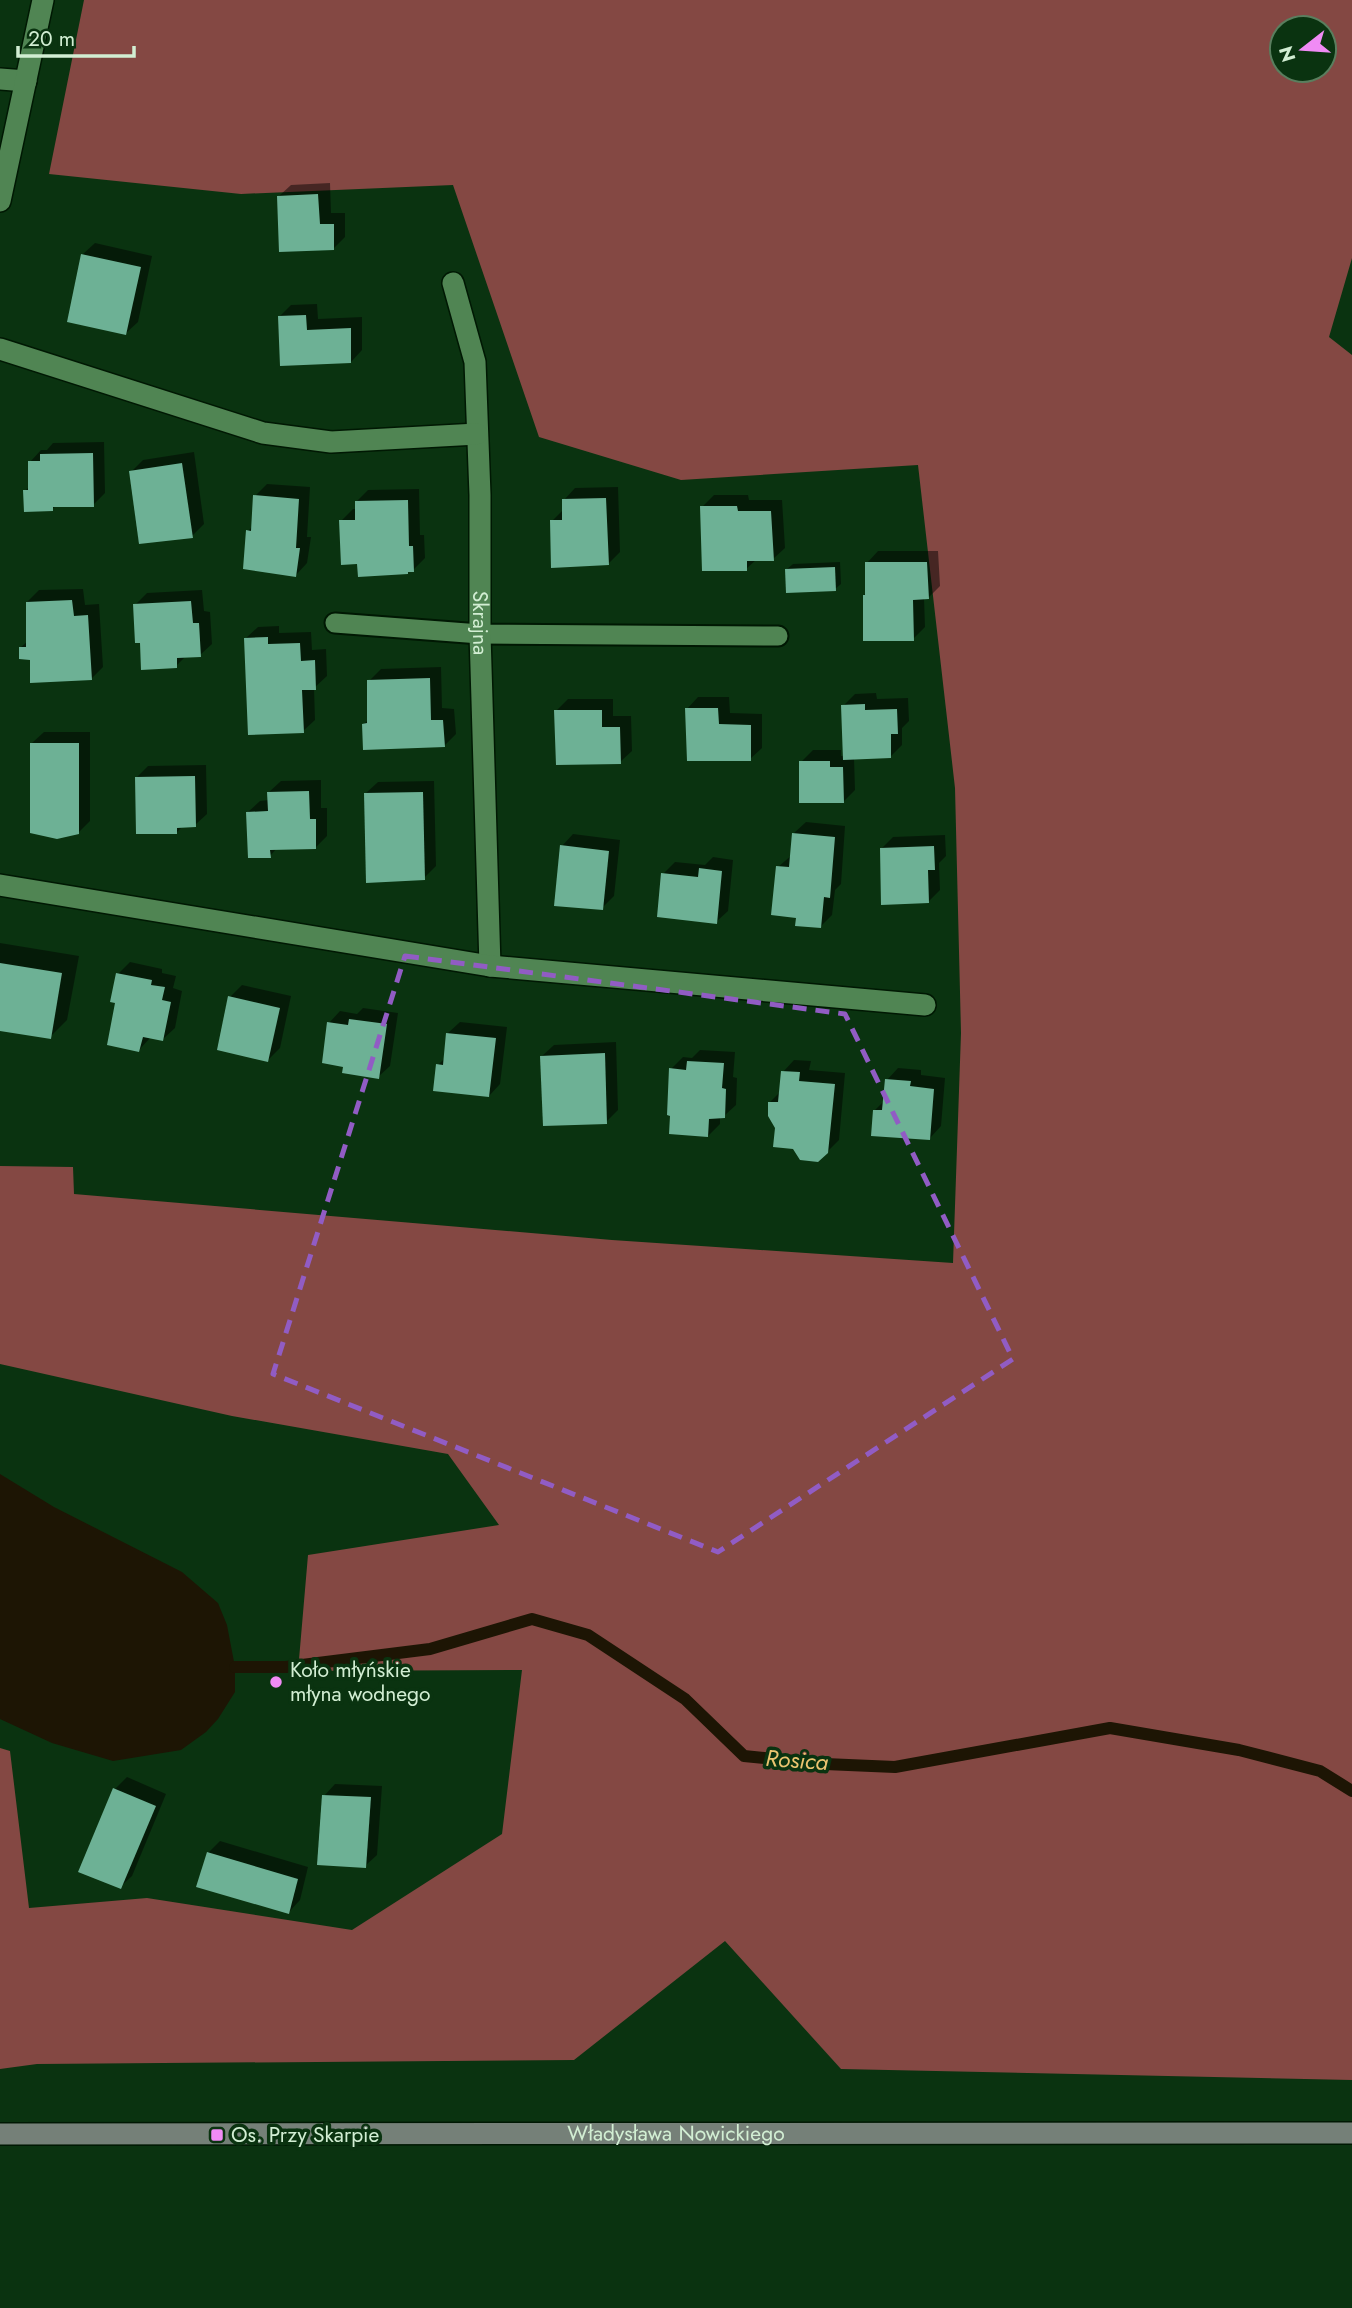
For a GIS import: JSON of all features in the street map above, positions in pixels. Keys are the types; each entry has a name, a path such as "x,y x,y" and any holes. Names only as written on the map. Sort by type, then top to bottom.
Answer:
{"street":[{"path":"0,201 43,0"},
{"path":"0,79 26,82"},
{"name":"Skrajna","path":"453,283 475,362 490,966"},
{"path":"0,349 263,433 331,442 477,434"},
{"path":"0,885 490,966 925,1005"},
{"name":"Władysława Nowickiego","path":"0,2134 1352,2133"}],"lane":[{"path":"335,623 480,634 778,636"}],"highlighted area":[{"path":"405,956 845,1014 1013,1359 718,1552 273,1374"}],"shaded area":[{"path":"84,0 1352,0 1352,258 1329,337 1352,355 1352,2080 841,2069 725,1941 574,2060 37,2064 0,2069 0,1748 10,1751 29,1908 147,1898 352,1930 502,1834 522,1670 298,1671 308,1555 499,1525 448,1454 232,1416 0,1364 0,1166 73,1167 74,1194 612,1240 953,1263 961,1033 955,788 918,465 681,480 539,437 453,185 241,194 49,174"},
{"path":"0,1474 54,1507 182,1572 218,1603 227,1625 235,1667 235,1692 206,1732 181,1750 113,1761 52,1743 0,1719"}],"building":[{"path":"318,194 320,224 334,224 334,250 279,252 277,196"},
{"path":"81,254 141,267 126,335 67,322"},
{"path":"306,315 307,330 351,328 351,363 280,366 278,316"},
{"path":"93,453 94,507 53,507 53,511 24,512 23,490 28,490 28,461 40,461 40,454"},
{"path":"182,463 193,538 139,544 129,471"},
{"path":"253,495 299,499 296,548 300,548 296,577 243,569 246,530 251,531"},
{"path":"606,498 609,565 551,568 550,520 562,520 562,499"},
{"path":"408,500 409,546 413,546 414,572 358,577 357,564 341,565 339,520 355,520 355,501"},
{"path":"700,506 737,506 738,511 771,511 774,561 747,561 747,571 702,571"},
{"path":"865,562 927,562 929,599 913,600 914,641 863,641"},
{"path":"835,567 836,591 786,593 785,569"},
{"path":"72,600 74,616 88,615 92,680 30,683 30,660 19,659 19,647 26,647 26,602"},
{"path":"191,601 193,623 199,623 201,657 177,658 177,668 141,670 140,643 135,643 133,604"},
{"path":"268,637 268,644 300,643 301,661 315,660 316,690 302,690 304,733 248,735 244,638"},
{"path":"430,678 431,720 443,720 445,747 363,750 362,724 367,723 367,680"},
{"path":"865,704 865,710 897,709 898,734 891,734 891,758 843,760 841,705"},
{"path":"685,708 718,708 719,724 751,725 751,761 687,761"},
{"path":"554,710 602,710 602,727 620,727 621,764 556,765"},
{"path":"30,743 79,743 79,834 57,839 30,833"},
{"path":"799,761 830,761 830,767 843,767 844,803 799,803"},
{"path":"195,776 196,827 177,828 177,834 136,834 135,777"},
{"path":"309,791 310,819 316,819 316,849 270,850 271,858 248,858 246,812 268,811 267,792"},
{"path":"423,792 425,880 366,883 364,793"},
{"path":"792,833 835,837 830,898 824,897 821,928 795,926 796,918 771,915 776,866 789,867"},
{"path":"560,845 609,851 603,910 554,906"},
{"path":"934,846 935,870 928,870 929,903 881,905 880,848"},
{"path":"699,868 722,871 717,924 657,917 661,873 698,877"},
{"path":"0,963 62,973 51,1039 0,1031"},
{"path":"116,973 152,980 151,985 165,987 162,1000 171,1002 163,1041 143,1037 139,1052 107,1045 115,1003 110,1002"},
{"path":"228,996 280,1008 268,1062 217,1050"},
{"path":"349,1019 387,1024 379,1079 342,1073 343,1067 322,1063 327,1022 348,1025"},
{"path":"446,1033 496,1038 489,1097 433,1091 436,1064 443,1065"},
{"path":"605,1053 607,1124 543,1126 540,1056"},
{"path":"687,1061 724,1063 722,1088 726,1089 725,1118 709,1119 708,1137 669,1134 669,1068 686,1070"},
{"path":"781,1071 800,1072 799,1081 835,1084 828,1153 818,1162 800,1160 793,1149 773,1147 775,1128 768,1116 768,1102 778,1102"},
{"path":"885,1079 911,1081 910,1086 934,1089 930,1140 871,1136 873,1110 882,1110"},
{"path":"113,1788 156,1806 121,1889 78,1872"},
{"path":"322,1795 371,1797 366,1868 317,1865"},
{"path":"207,1852 298,1879 289,1914 196,1887"}],"waterway":[{"name":"Rosica","path":"235,1667 286,1667 430,1649 532,1619 588,1635 685,1699 744,1756 895,1767 1110,1728 1239,1750 1320,1771 1352,1791"}],"place":[{"name":"Koło młyńskie młyna wodnego","path":"276,1682"},
{"name":"Os. Przy Skarpie","path":"217,2135"}]}
